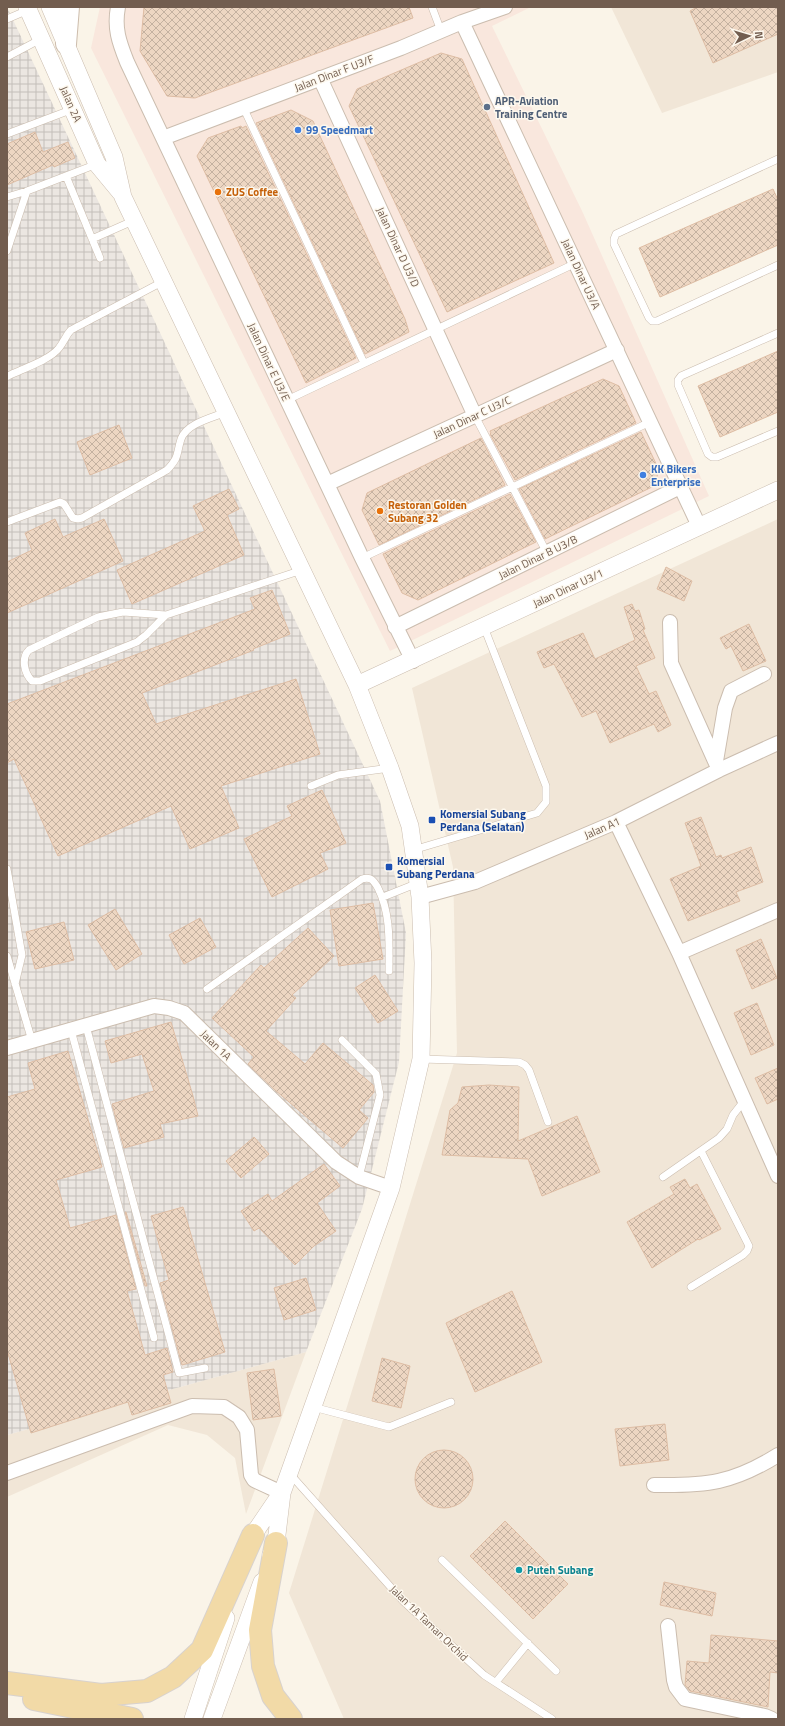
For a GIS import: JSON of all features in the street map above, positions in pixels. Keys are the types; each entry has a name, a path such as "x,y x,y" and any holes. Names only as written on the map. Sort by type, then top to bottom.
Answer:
{"main road":[{"path":"66,44 69,7"},
{"path":"7,1682 101,1695 147,1691 172,1677 202,1650 253,1535"},
{"path":"276,1542 260,1630 263,1666 273,1696 291,1719"},
{"path":"7,1696 39,1700 132,1719"}],"street":[{"path":"50,7 114,157 123,197 357,685 390,768 410,826 419,890 423,963 421,1059 391,1188 289,1472 282,1493 276,1542 212,1719"},
{"name":"Jalan Dinar E U3/E","path":"118,7 115,20 119,41 127,62 362,558 413,661"},
{"name":"Jalan Dinar F U3/F","path":"163,138 462,22 505,7"},
{"name":"Jalan 2A","path":"27,8 97,164 123,197"},
{"name":"Jalan Dinar U3/A","path":"462,22 699,526"},
{"name":"Jalan Dinar D U3/D","path":"320,78 476,416"},
{"name":"Jalan Dinar C U3/C","path":"327,484 617,350"},
{"name":"Jalan Dinar B U3/B","path":"395,627 680,486"},
{"name":"Jalan Dinar U3/1","path":"357,685 413,661 778,490"},
{"path":"670,622 671,663 718,766"},
{"path":"718,766 725,708 731,691 764,674"},
{"name":"Jalan A1","path":"419,890 475,882 616,822 718,766 778,742"},
{"path":"616,822 679,953 778,1176"},
{"path":"679,953 778,910"},
{"name":"Jalan 1A","path":"7,1048 154,1006 169,1008 184,1013 336,1162 359,1177 391,1188"},
{"path":"7,1473 192,1406 224,1406 239,1417 247,1430 251,1475 254,1480 282,1493"},
{"path":"654,1485 677,1486 715,1483 739,1476 761,1466 778,1455"},
{"path":"193,1719 253,1535 282,1493"},
{"path":"668,1626 674,1680 676,1687 685,1699 765,1716 772,1719"}],"lane":[{"path":"432,7 441,31"},
{"path":"7,18 27,8"},
{"path":"7,57 41,38"},
{"path":"243,107 364,363"},
{"path":"7,134 73,109"},
{"path":"778,159 616,234 614,244 649,318 652,321 657,321 778,266"},
{"path":"7,197 27,191 97,164"},
{"path":"66,176 100,258"},
{"path":"7,251 27,191"},
{"path":"92,240 135,220"},
{"path":"287,400 576,263"},
{"path":"8,376 52,355 59,348 66,335 71,330 164,281"},
{"path":"778,333 681,376 678,380 678,385 708,454 712,457 717,457 778,431"},
{"path":"7,522 60,502 64,504 73,518 82,518 167,470 177,459 182,438 189,428 226,412"},
{"path":"476,416 547,553"},
{"path":"362,558 650,422"},
{"path":"166,615 137,642 40,681 32,681 29,678 25,665 25,658 29,650 98,617 123,612 166,615 302,570"},
{"path":"413,850 538,813 546,802 546,786 484,627"},
{"path":"311,786 338,775 390,768"},
{"path":"7,869 22,955 15,984"},
{"path":"207,989 366,877 371,878 382,897 386,912 389,932 388,971"},
{"path":"382,897 419,890"},
{"path":"7,956 32,1041"},
{"path":"86,1026 179,1373 205,1368"},
{"path":"71,1030 154,1338"},
{"path":"342,1040 376,1074 380,1095 359,1177"},
{"path":"421,1059 520,1062 526,1065 529,1070 548,1122"},
{"path":"663,1177 719,1138 727,1129 734,1114 744,1101"},
{"path":"691,1286 743,1255 749,1246 701,1151"},
{"path":"313,1407 389,1427 452,1402"},
{"name":"Jalan 1A Taman Orchid","path":"289,1472 404,1602 484,1674 552,1719"},
{"path":"442,1560 556,1671"},
{"path":"496,1682 528,1643"}],"shaded area":[{"path":"7,7 380,801 406,933 399,1062 362,1209 306,1352 7,1435"},
{"path":"100,7 531,7 492,26 583,213 709,496 390,651 91,48"},
{"path":"611,7 778,7 778,72 662,113"},
{"path":"778,519 778,1719 344,1719 289,1593 457,1053 453,867 412,688"},
{"path":"306,1352 246,1514 235,1458 207,1435 168,1425 7,1497 7,1435"}],"building":[{"path":"144,7 409,7 413,18 195,98 167,96 140,51"},
{"path":"697,7 778,7 778,34 713,63 690,11"},
{"path":"441,53 462,59 554,263 447,312 349,106 357,89"},
{"path":"291,110 313,121 405,319 409,332 365,354 256,123"},
{"path":"241,126 242,128 246,126 356,358 306,383 197,156 208,138"},
{"path":"35,132 43,152 68,142 75,158 54,167 53,165 7,185 7,144"},
{"path":"773,189 778,200 778,245 660,297 639,248"},
{"path":"778,351 778,412 720,437 698,386"},
{"path":"603,379 619,386 636,423 515,480 490,434 490,431"},
{"path":"119,425 132,458 90,475 77,442"},
{"path":"641,432 659,470 654,486 545,539 519,489"},
{"path":"481,438 505,485 379,545 362,510 367,493"},
{"path":"229,489 239,509 227,515 244,555 132,604 117,570 205,531 193,506"},
{"path":"510,494 536,542 418,600 402,593 383,554"},
{"path":"55,519 63,537 104,519 123,561 7,613 7,562 32,550 25,533"},
{"path":"666,567 692,581 684,601 657,589"},
{"path":"272,590 290,634 253,649 254,650 142,693 156,724 296,679 320,754 221,786 239,828 190,849 171,806 58,856 14,759 7,763 7,704 255,609 250,598"},
{"path":"632,604 635,611 639,610 645,629 643,630 655,658 636,666 649,694 656,691 671,725 658,732 654,724 610,743 596,711 582,717 554,664 544,668 537,652 583,633 595,659 635,640 624,607"},
{"path":"749,624 766,661 743,671 731,646 726,649 720,638"},
{"path":"322,790 346,843 320,853 328,869 272,897 244,839 292,816 287,806"},
{"path":"701,817 716,857 721,855 722,858 751,847 763,882 736,892 740,901 688,921 670,879 701,866 685,823"},
{"path":"373,903 383,959 339,966 330,910"},
{"path":"115,909 142,954 116,970 88,925"},
{"path":"200,918 216,947 184,964 169,935"},
{"path":"64,922 74,960 35,969 26,932"},
{"path":"308,928 334,956 292,995 296,998 266,1031 305,1064 323,1043 373,1085 374,1092 359,1110 368,1118 343,1148 275,1090 248,1064 254,1057 212,1018 261,965 264,968"},
{"path":"761,939 777,978 752,989 736,950"},
{"path":"375,975 398,1011 378,1023 355,988"},
{"path":"757,1003 774,1045 751,1055 734,1013"},
{"path":"171,1022 198,1116 160,1124 164,1137 124,1148 112,1104 154,1091 142,1054 111,1063 105,1041"},
{"path":"68,1051 102,1167 56,1180 70,1228 116,1215 136,1289 127,1291 145,1355 167,1348 173,1372 163,1375 171,1403 132,1415 128,1402 31,1433 7,1350 7,1097 35,1089 28,1063"},
{"path":"778,1068 778,1099 767,1104 755,1078"},
{"path":"489,1085 519,1087 518,1141 577,1116 600,1172 542,1196 528,1159 442,1155 450,1110 458,1103 462,1087"},
{"path":"254,1137 269,1154 241,1178 226,1161"},
{"path":"324,1164 340,1186 317,1203 336,1231 314,1246 295,1265 259,1228 254,1231 241,1211 268,1194 272,1201"},
{"path":"685,1179 690,1188 697,1184 721,1229 699,1240 698,1239 652,1268 627,1222 674,1194 670,1187"},
{"path":"183,1207 225,1352 182,1365 160,1283 169,1280 151,1216"},
{"path":"126,1212 147,1286 145,1286"},
{"path":"306,1278 316,1310 284,1320 274,1288"},
{"path":"512,1291 542,1362 475,1392 446,1323"},
{"path":"382,1358 410,1366 401,1408 372,1401"},
{"path":"274,1369 281,1416 253,1420 247,1373"},
{"path":"665,1424 669,1460 620,1466 615,1429"},
{"path":"444,1450 455,1452 468,1463 471,1468 473,1479 471,1490 460,1503 455,1506 444,1508 433,1506 420,1495 417,1490 415,1479 417,1468 428,1455 433,1452"},
{"name":"Puteh Subang","path":"505,1521 568,1584 533,1619 470,1556"},
{"path":"664,1582 716,1593 712,1616 660,1605"},
{"path":"711,1635 778,1641 778,1673 770,1672 768,1707 690,1691 685,1685 687,1661 709,1663"}],"place":[{"name":"APR-Aviation Training Centre","path":"487,107"},
{"name":"99 Speedmart","path":"298,130"},
{"name":"ZUS Coffee","path":"218,192"},
{"name":"KK Bikers Enterprise","path":"643,475"},
{"name":"Restoran Golden Subang 32","path":"380,511"},
{"name":"Komersial Subang Perdana (Selatan)","path":"432,820"},
{"name":"Komersial Subang Perdana","path":"389,867"},
{"name":"Puteh Subang","path":"519,1570"}]}
